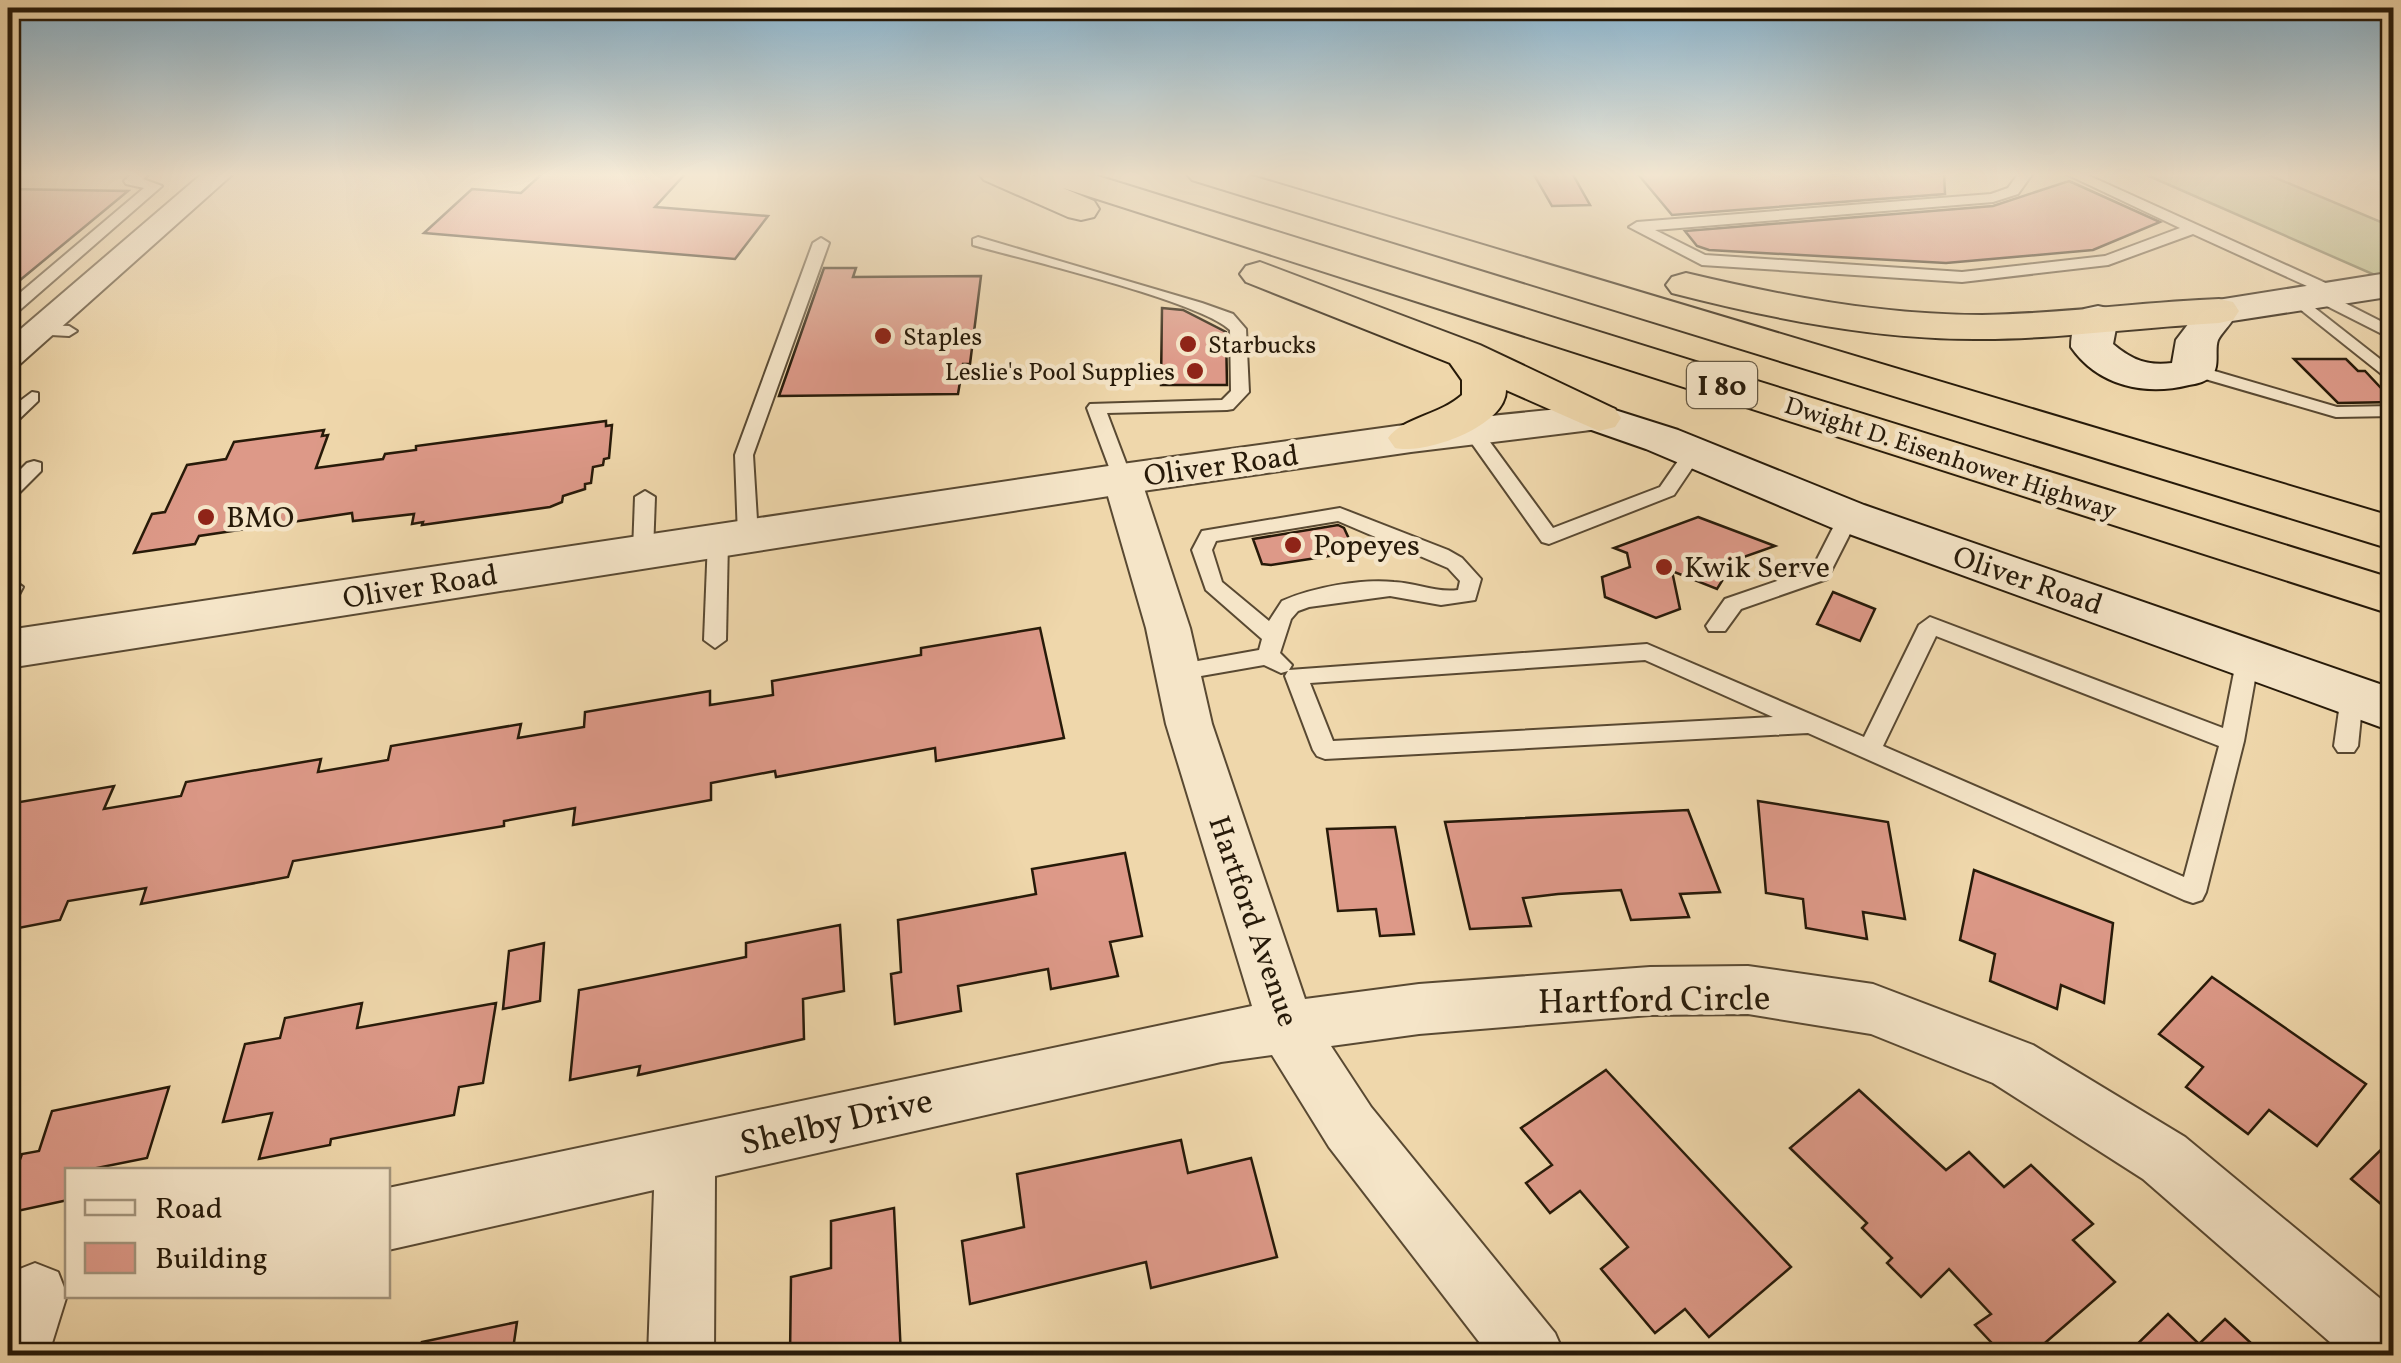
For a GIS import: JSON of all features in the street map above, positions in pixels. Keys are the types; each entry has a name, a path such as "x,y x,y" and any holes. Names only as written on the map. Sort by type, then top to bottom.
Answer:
{"highway":[{"path":"1155,237 1465,354 1599,418"},
{"name":"Dwight D. Eisenhower Highway","path":"1252,237 2394,597"},
{"name":"Dwight D. Eisenhower Highway","path":"1414,237 2394,534"},
{"path":"1493,237 1818,313 1977,328 2218,311"},
{"path":"1411,438 1462,419 1484,398 1484,379 1465,354"}],"street":[{"path":"8,357 54,330 153,237"},
{"path":"2098,318 2092,331 2092,348 2108,364 2138,377 2172,378 2194,370 2198,340 2218,311 2394,284"},
{"name":"Oliver Road","path":"10,652 1122,479 1411,438 1599,418 1646,432 1849,516 2248,657 2364,718"},
{"name":"Hartford Avenue","path":"1122,479 1168,628 1189,724 1286,1027 1350,1127 1532,1356"},
{"name":"Hartford Circle","path":"1286,1027 1419,1009 1650,992 1748,990 1874,1009 2013,1064 2164,1158 2394,1353"},
{"name":"Shelby Drive","path":"390,1219 1218,1036 1286,1027"},
{"path":"681,1356 685,1154"},
{"path":"15,1356 37,1295"}],"lane":[{"path":"8,311 95,237"},
{"path":"1657,237 1702,260 1962,277 2108,260 2171,237"},
{"path":"2208,237 2241,252 2254,253 2317,296 2394,335"},
{"path":"978,242 1108,281 1138,284 1235,324 1240,392 1235,400 1218,407 1096,408 1122,479"},
{"path":"715,640 744,454 821,243"},
{"path":"2317,296 2394,379"},
{"path":"2194,370 2336,412 2394,410"},
{"path":"8,397 32,397 8,420"},
{"path":"1472,431 1549,537 1667,491 1694,452"},
{"path":"8,493 21,471"},
{"path":"643,552 645,497"},
{"path":"1271,646 1282,617 1296,602 1396,588 1446,599 1468,594 1471,589 1470,580 1455,563 1340,514 1209,536 1202,550 1213,585 1296,676 1325,750 1810,724"},
{"path":"1717,626 1733,604 1820,574 1849,516"},
{"path":"1870,749 1930,624 2232,741"},
{"path":"1178,672 1271,646"},
{"path":"1296,676 1647,652 2193,892 2232,741 2248,657"}],"green space":[{"path":"2287,237 2393,237 2393,283"}],"building":[{"path":"8,237 73,237 8,290"},
{"path":"467,237 752,237 735,259"},
{"path":"1689,237 2125,237 2093,250 1946,263 1709,250 1697,246"},
{"path":"824,268 856,268 853,277 981,276 970,364 963,364 958,394 779,396"},
{"path":"1162,308 1183,310 1226,332 1227,385 1161,385"},
{"path":"2294,359 2346,359 2358,371 2365,371 2394,402 2338,403"},
{"path":"606,421 606,426 612,425 609,458 604,459 603,465 593,467 591,483 585,484 585,489 563,496 562,502 550,507 422,525 423,522 412,524 414,514 353,521 352,513 199,536 195,544 134,553 152,514 165,512 187,465 226,459 234,442 324,430 322,436 328,435 316,468 383,459 385,454 416,450 416,446"},
{"path":"1698,517 1775,546 1735,560 1717,589 1672,571 1680,609 1656,618 1605,597 1602,577 1630,567 1627,553 1614,548"},
{"name":"Popeyes","path":"1338,525 1344,528 1355,552 1262,564 1253,539"},
{"path":"1833,592 1875,609 1860,641 1817,624"},
{"path":"1040,628 1064,738 936,761 935,748 776,777 775,771 711,783 711,800 573,825 575,808 504,821 504,826 293,861 288,877 141,904 146,888 68,901 60,920 8,930 8,804 114,786 104,809 181,796 186,782 321,759 318,772 388,760 391,746 521,724 518,738 584,727 585,712 710,691 710,705 773,695 772,681 921,655 921,648"},
{"path":"1758,801 1888,822 1905,919 1863,912 1867,939 1806,928 1803,899 1766,893"},
{"path":"1688,810 1720,892 1680,894 1689,917 1631,920 1621,890 1523,898 1531,926 1470,929 1445,822"},
{"path":"1395,827 1414,934 1380,936 1376,909 1338,911 1327,829"},
{"path":"1125,853 1142,936 1110,942 1118,976 1051,989 1048,969 958,986 961,1011 895,1024 891,974 901,972 898,920 1036,894 1032,869"},
{"path":"1974,870 2113,923 2104,1003 2061,985 2057,1009 1990,981 1995,954 1960,940"},
{"path":"840,925 844,991 803,999 804,1039 638,1075 640,1066 570,1080 579,990 746,957 746,943"},
{"path":"544,943 540,1001 503,1009 509,951"},
{"path":"2212,977 2366,1084 2317,1146 2269,1110 2248,1134 2186,1087 2203,1067 2159,1034"},
{"path":"362,1003 357,1028 496,1003 483,1083 459,1087 454,1115 331,1139 330,1145 259,1159 272,1113 223,1122 245,1044 280,1038 285,1018"},
{"path":"1606,1070 1791,1267 1709,1337 1685,1309 1655,1333 1601,1269 1628,1247 1580,1191 1550,1213 1526,1183 1552,1165 1521,1128"},
{"path":"169,1087 147,1158 97,1168 65,1168 65,1201 8,1213 8,1191 22,1154 39,1151 52,1111"},
{"path":"1859,1090 1946,1170 1969,1152 2004,1187 2031,1165 2093,1224 2073,1240 2115,1282 2030,1356 2004,1356 1975,1325 1991,1314 1949,1269 1921,1297 1887,1263 1892,1258 1862,1228 1867,1223 1790,1148"},
{"path":"2394,1137 2394,1215 2351,1179"},
{"path":"1181,1140 1188,1173 1251,1158 1277,1257 1151,1288 1146,1262 970,1304 962,1241 1024,1227 1017,1174"},
{"path":"894,1208 901,1356 790,1356 791,1277 831,1268 831,1221"},
{"path":"2168,1314 2199,1344 2225,1319 2265,1356 2125,1356"},
{"path":"517,1322 512,1356 424,1356 422,1342"}],"place":[{"name":"Staples","path":"883,336"},
{"name":"Starbucks","path":"1188,344"},
{"name":"Leslie's Pool Supplies","path":"1195,371"},
{"name":"BMO","path":"206,517"},
{"name":"Popeyes","path":"1293,545"},
{"name":"Kwik Serve","path":"1664,567"}]}
